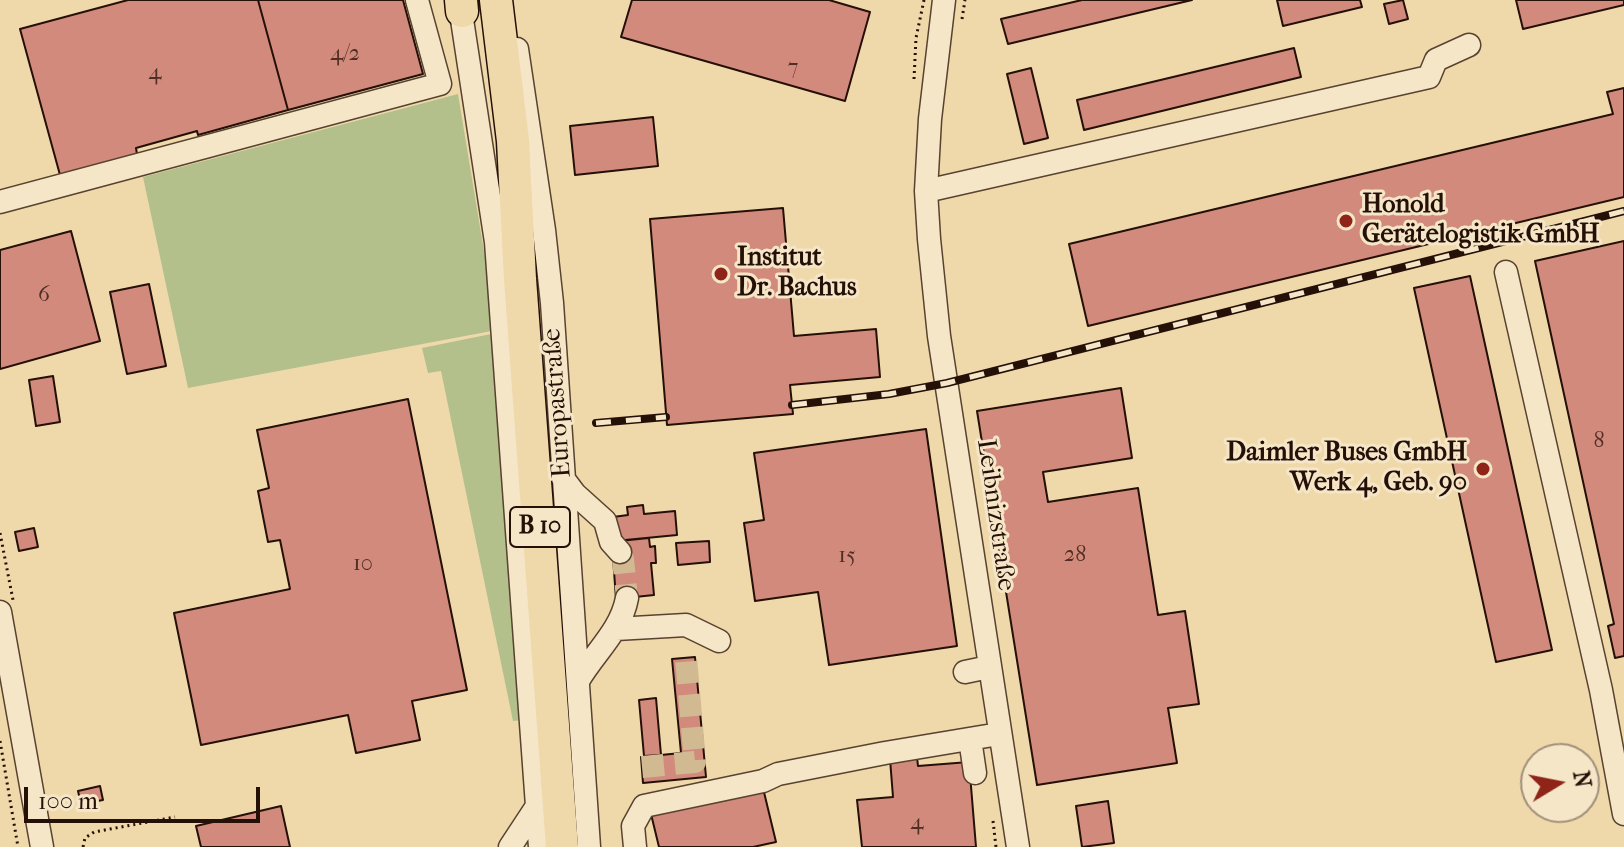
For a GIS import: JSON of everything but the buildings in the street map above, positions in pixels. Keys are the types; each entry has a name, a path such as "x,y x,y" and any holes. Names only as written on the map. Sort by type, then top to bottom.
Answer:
{"highway":[{"name":"Europastraße","path":"506,2 520,279"},
{"name":"Europastraße","path":"464,3 485,48 520,279 565,681 562,847"}],"street":[{"path":"0,202 440,84 417,0"},
{"name":"Leibnizstraße","path":"944,0 930,119 926,191 939,336 1018,847"},
{"name":"Europastraße","path":"506,2 544,230 563,478 565,681 589,847"},
{"name":"Europastraße","path":"464,3 496,242 540,847"},
{"path":"926,191 1429,77 1436,60 1469,45"},
{"path":"1506,272 1620,765 1624,814"},
{"path":"563,478 575,494 605,521 611,542 620,552"},
{"path":"565,681 595,655 616,629 627,598"},
{"path":"0,612 42,847"},
{"path":"616,629 686,625 719,641"},
{"path":"965,672 989,667"},
{"path":"635,847 633,826 644,806 999,734"},
{"path":"970,739 975,773"},
{"path":"510,847 537,806"}],"path":[{"path":"960,30 965,0"},
{"path":"0,741 18,847"},
{"path":"83,847 85,838 94,832 175,817"}],"green space":[{"path":"458,94 497,330 188,388 143,177"},
{"path":"496,333 522,720 513,721 441,371 428,373 422,348"}],"tunnel":[{"path":"620,552 627,598"},
{"path":"642,767 695,762 686,658"}],"railway":[{"path":"792,405 889,394 947,383 1624,211"},
{"path":"596,423 666,417"}],"place":[{"name":"Honold Gerätelogistik GmbH","path":"1346,221"},
{"name":"Institut Dr. Bachus","path":"721,274"},
{"name":"Daimler Buses GmbH Werk 4, Geb. 90","path":"1483,469"}]}
